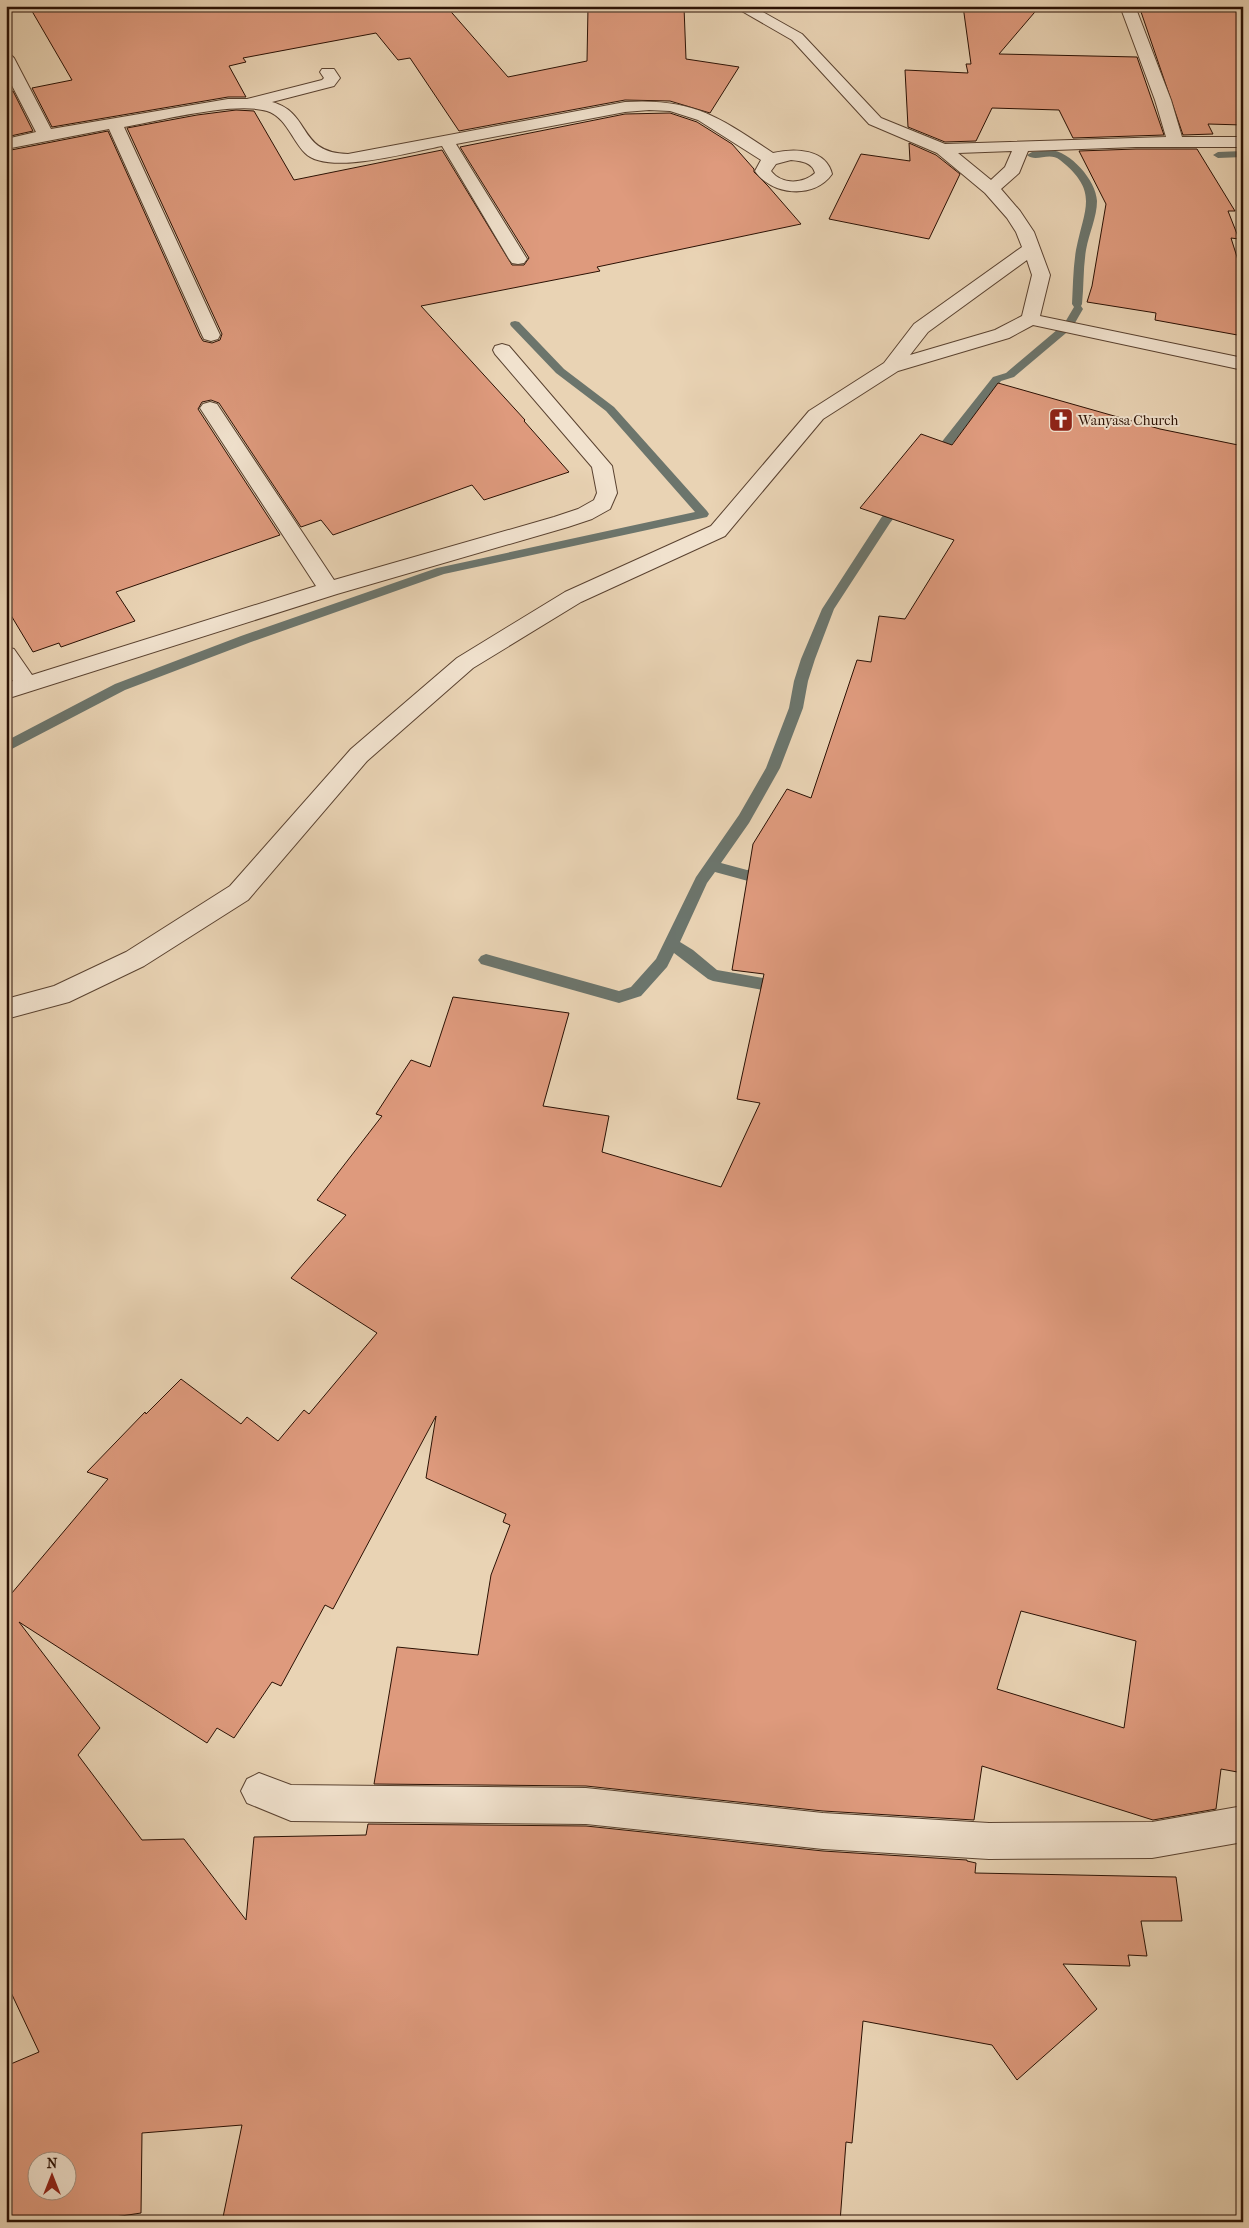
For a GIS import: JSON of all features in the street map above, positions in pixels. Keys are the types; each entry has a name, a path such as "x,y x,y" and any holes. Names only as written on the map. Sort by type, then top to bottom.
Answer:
{"street":[{"path":"740,6 797,37 875,121 943,149 990,189 1014,216 1025,232 1041,275 1030,319"},
{"path":"1127,6 1163,100 1175,141"},
{"path":"6,58 46,135"},
{"path":"247,104 328,83 332,78 328,72"},
{"path":"6,144 46,135 228,104 247,104 266,106 281,112 311,150 326,157 354,158 625,107 665,105 685,108 702,114 772,159"},
{"path":"114,123 211,335"},
{"path":"446,140 518,259"},
{"path":"943,149 1175,141 1243,142"},
{"path":"990,189 1013,169 1022,146"},
{"path":"891,367 921,328 1032,249"},
{"path":"6,1009 60,995 135,959 239,893 359,755 465,663 573,597 718,531 816,415 891,367 1002,334 1030,319 1243,364"},
{"path":"6,654 16,688 328,589 561,522 585,514 603,504 607,493 602,466 502,350"},
{"path":"210,408 328,589"},
{"path":"259,1791 291,1803 586,1806 823,1831 989,1841 1152,1840 1243,1824"}],"building":[{"path":"29,6 446,6 508,77 587,61 588,7 684,7 686,59 739,67 710,113 670,101 625,100 459,131 410,58 398,60 376,33 243,58 246,62 229,66 246,97 228,97 52,127 32,88 72,80"},
{"path":"963,6 1040,6 999,54 1137,57 1164,135 1073,138 1059,110 992,108 976,141 945,142 908,127 905,70 968,73 966,64 971,64"},
{"path":"1139,6 1243,7 1243,125 1208,124 1213,134 1183,135"},
{"path":"13,91 33,131 6,137 6,93"},
{"path":"236,110 254,111 294,180 442,150 512,265 524,265 529,258 460,147 625,114 670,113 697,122 732,144 754,169 754,172 801,224 597,267 600,271 421,306 525,420 569,472 484,500 472,485 333,535 321,520 301,527 219,403 211,400 202,402 198,409 280,535 116,592 135,621 61,647 59,643 33,652 6,607 6,151 108,131 200,336 203,341 212,343 220,340 222,334 127,128"},
{"path":"909,143 936,155 960,174 929,239 829,219 861,154 910,161"},
{"path":"1197,149 1235,211 1228,211 1239,239 1231,238 1243,276 1243,336 1155,320 1156,313 1087,302 1092,286 1106,204 1079,151"},
{"path":"998,383 1160,429 1243,446 1243,1773 1221,1769 1216,1809 1153,1820 982,1766 974,1820 823,1811 586,1786 374,1784 397,1647 478,1655 491,1575 510,1525 503,1522 506,1514 426,1478 436,1416 333,1609 325,1605 281,1686 272,1682 234,1738 217,1728 207,1743 19,1622 100,1728 78,1755 142,1840 184,1839 246,1920 254,1837 366,1835 368,1824 586,1826 823,1851 967,1860 976,1863 975,1873 1176,1877 1182,1921 1141,1921 1147,1956 1128,1955 1130,1966 1063,1964 1097,2009 1017,2080 992,2045 863,2021 852,2143 846,2142 840,2222 222,2222 242,2125 142,2133 141,2213 82,2222 6,2222 6,2066 39,2052 6,1982 6,1600 108,1479 87,1472 145,1412 146,1414 181,1379 241,1424 247,1417 278,1441 304,1410 309,1414 377,1333 291,1278 346,1215 317,1200 382,1116 376,1114 411,1060 430,1067 453,997 569,1013 543,1106 609,1116 602,1152 721,1187 760,1103 737,1099 764,974 732,970 753,844 787,789 811,798 857,660 871,662 879,616 905,619 954,540 860,508 921,434 952,445","holes":["1021,1611 1136,1641 1124,1728 997,1689"]}],"waterway":[{"path":"1032,155 1050,152 1064,158 1076,170 1091,193 1092,207 1080,256 1077,304"},
{"path":"1218,155 1243,154"},
{"path":"933,461 997,379 1010,375 1068,326 1078,309"},
{"path":"6,747 120,687 246,639 441,571 703,514 610,409 560,371 515,324"},
{"path":"712,865 744,819 773,768 796,708 801,681 808,659 828,609 885,521 901,501"},
{"path":"671,944 701,881 712,865"},
{"path":"712,865 748,876 753,874"},
{"path":"486,960 619,997 636,992 662,963 671,944"},
{"path":"671,944 688,954 713,975 763,984 779,982"}],"place":[{"name":"Wanyasa Church","path":"1061,420"}]}
